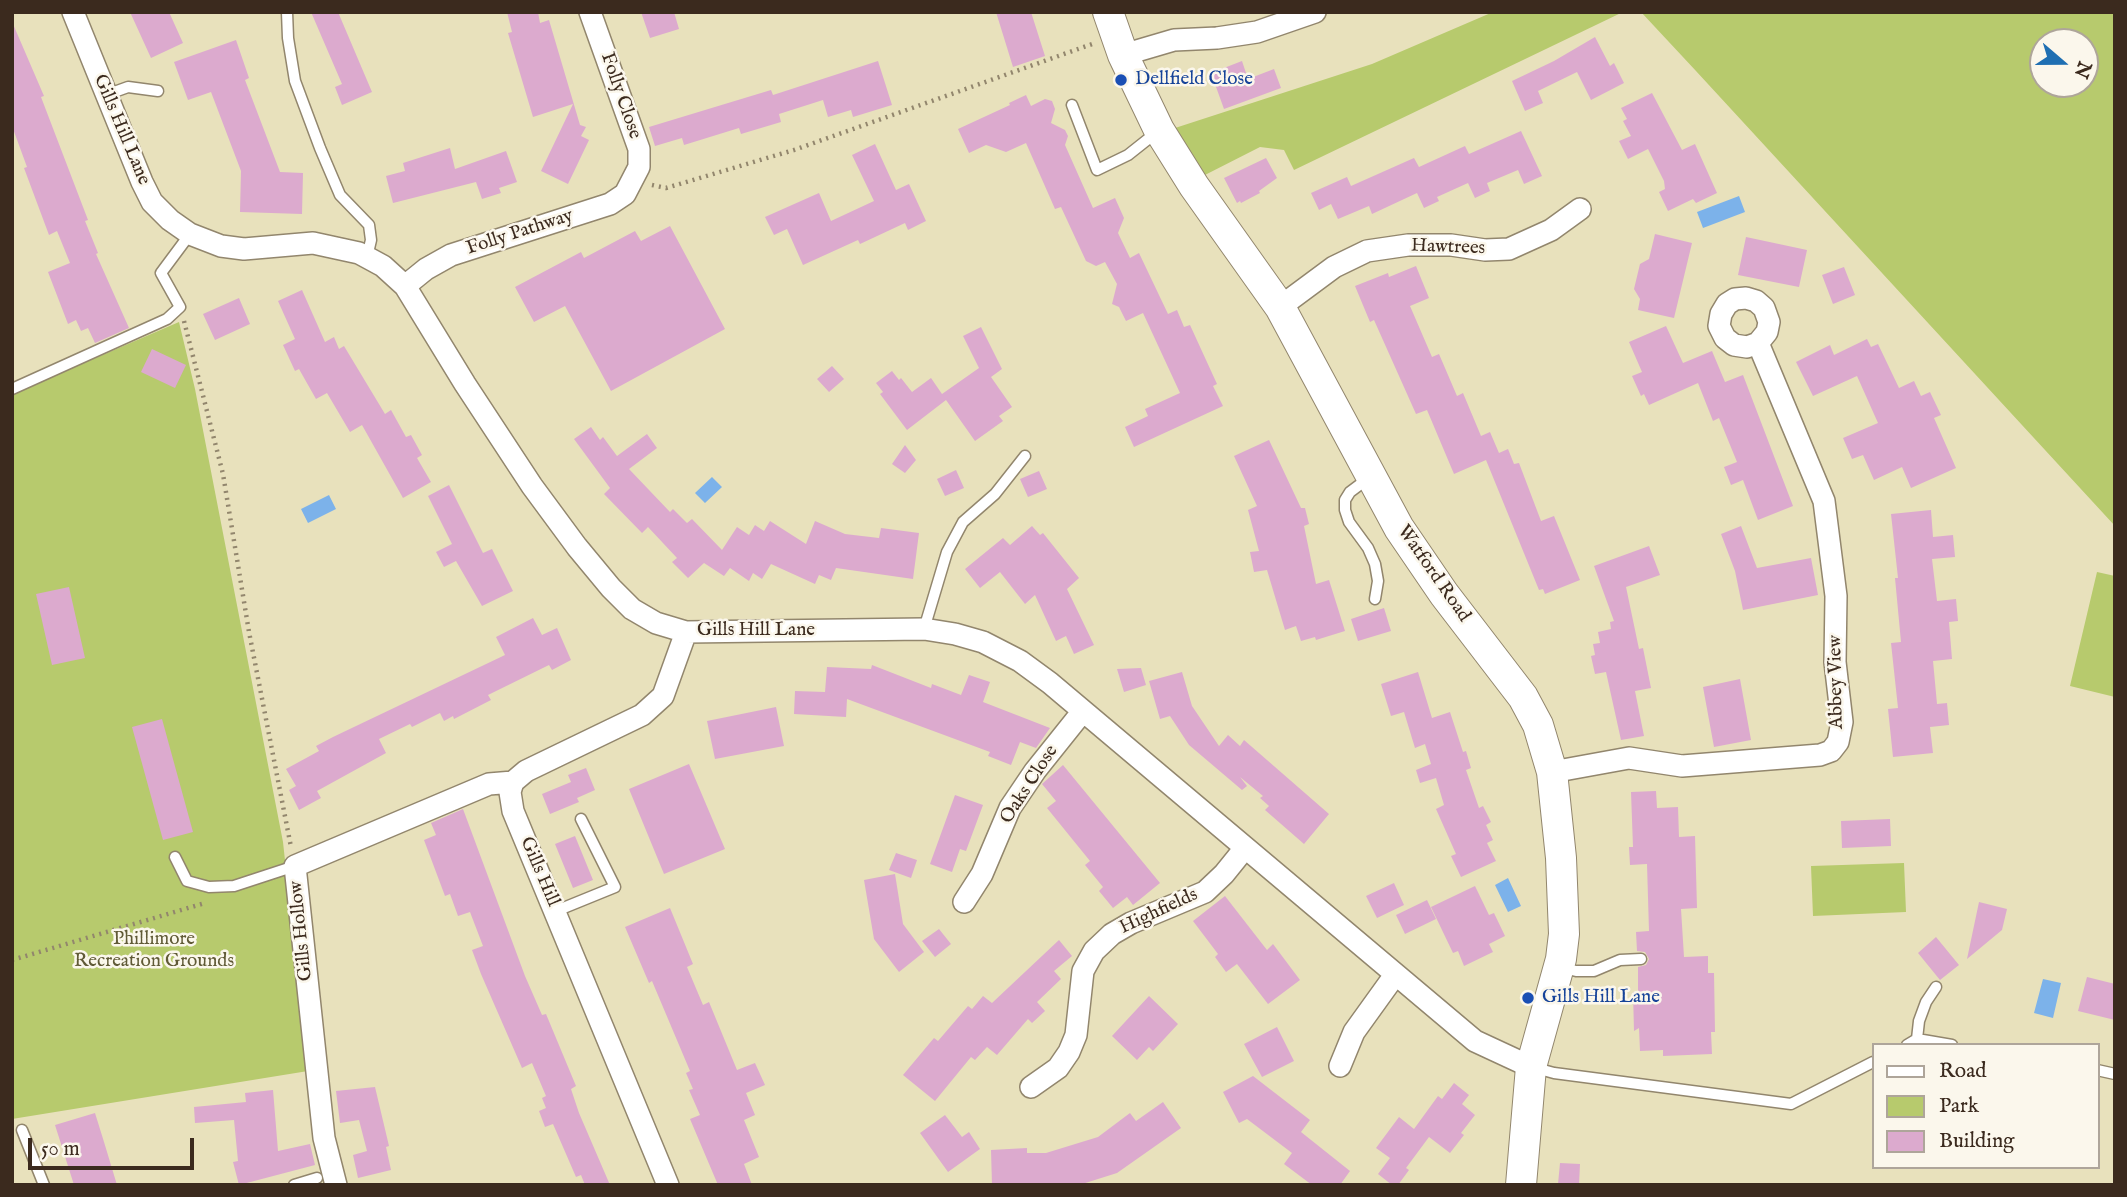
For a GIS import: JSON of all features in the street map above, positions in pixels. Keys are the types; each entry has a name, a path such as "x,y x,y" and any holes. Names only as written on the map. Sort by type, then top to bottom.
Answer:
{"main road":[{"name":"Watford Road","path":"1115,34 1159,130 1194,186 1280,307 1399,528 1444,594 1523,697 1538,725 1552,772 1561,858 1564,934 1559,967 1531,1067 1521,1185"}],"street":[{"name":"Gills Hill Lane","path":"73,12 152,202 170,220 190,234 221,246 244,249 313,243 335,246 367,257 383,266 405,286 532,486 577,547 632,609 656,623 686,632 925,629 982,642 1020,661 1475,1041 1531,1067"},
{"name":"Folly Close","path":"590,12 639,149 639,167 633,181"},
{"path":"1115,34 1174,40 1217,38 1256,32 1315,12"},
{"name":"Folly Pathway","path":"405,286 426,269 451,256 610,204 625,194 633,181"},
{"name":"Hawtrees","path":"1280,307 1334,267 1367,251 1408,245 1509,249 1551,229 1580,209"},
{"name":"Abbey View","path":"1552,772 1629,758 1682,766 1820,755 1831,751 1838,742 1842,722 1835,662 1836,596 1824,500 1758,343"},
{"path":"513,782 526,771 642,715 663,696 686,632"},
{"name":"Oaks Close","path":"964,901 982,874 1010,808 1035,771 1083,711"},
{"name":"Gills Hollow","path":"326,1181 324,1138 295,866 489,784 513,782"},
{"name":"Gills Hill","path":"513,782 510,792 513,811 668,1185"},
{"name":"Highfields","path":"1031,1087 1058,1068 1069,1052 1076,1035 1083,971 1094,951 1112,934 1131,923 1205,892 1245,848"},
{"path":"1340,1066 1354,1032 1395,975"}],"lane":[{"path":"287,12 295,81 340,195 369,225 371,240 367,257"},
{"path":"106,95 128,87 158,91"},
{"path":"1072,105 1097,170 1128,155 1159,130"},
{"path":"12,389 167,318 180,307 162,273 190,234"},
{"path":"925,629 947,552 963,522 995,494 1025,456"},
{"path":"1370,477 1350,492 1345,500 1345,510 1349,522 1368,548 1375,564 1378,581 1375,599"},
{"path":"556,911 615,887 581,819"},
{"path":"176,857 187,881 209,887 234,886 295,866"},
{"path":"1559,967 1594,971 1620,960 1641,959"},
{"path":"1912,1042 1926,1002 1936,987"},
{"path":"1531,1067 1554,1073 1791,1104 1871,1063"},
{"path":"22,1130 44,1185"},
{"path":"294,1185 326,1181"}],"path":[{"path":"633,181 666,188 794,150 1115,34"},
{"path":"180,307 223,474 249,632 295,866"},
{"path":"12,960 228,896 234,886"}],"green space":[{"path":"1493,12 1623,12 1294,170 1284,150 1260,147 1201,177 1172,129 1372,64"},
{"path":"1641,12 2115,12 2115,526"},
{"name":"Phillimore Recreation Grounds","path":"179,322 195,389 283,842 308,1071 12,1119 12,394"},
{"path":"2097,572 2115,576 2115,697 2070,686"},
{"path":"1904,863 1906,912 1813,916 1811,866"}],"water":[{"path":"1739,196 1745,212 1703,228 1697,212"},
{"path":"712,477 722,487 705,503 695,493"},
{"path":"329,495 336,509 308,523 301,509"},
{"path":"1508,878 1521,906 1508,912 1495,885"},
{"path":"2043,979 2061,983 2053,1018 2034,1013"}],"building":[{"path":"130,12 169,12 183,43 151,58"},
{"path":"311,12 338,12 372,92 342,105 335,87 342,84"},
{"path":"507,12 538,12 540,23 549,20 580,125 586,127 581,136 589,140 568,184 541,171 573,104 533,117 508,33 512,32"},
{"path":"641,12 674,12 679,29 650,38"},
{"path":"996,12 1031,12 1045,56 1013,67"},
{"path":"13,24 44,96 41,97 88,220 85,221 98,253 96,254 129,328 95,343 88,328 81,331 76,320 68,324 48,272 70,263 57,231 49,235 24,168 27,167 12,126"},
{"path":"1595,37 1610,66 1614,63 1624,83 1591,100 1577,72 1538,91 1543,103 1525,111 1512,81"},
{"path":"236,40 249,78 245,80 280,172 303,173 302,214 240,212 241,171 211,92 188,100 174,62"},
{"path":"878,61 892,105 853,117 851,110 828,117 823,100 779,114 781,122 741,134 739,128 684,145 682,138 655,146 649,127 771,90 773,95"},
{"path":"1242,61 1248,79 1274,69 1281,88 1224,109 1211,73"},
{"path":"1652,93 1682,150 1695,144 1717,193 1696,203 1693,199 1668,211 1659,192 1665,189 1664,181 1648,149 1628,159 1619,141 1631,136 1623,121 1627,119 1621,108"},
{"path":"1026,95 1031,106 1045,99 1052,101 1055,109 1051,123 1065,130 1068,136 1065,145 1093,208 1115,198 1124,218 1118,233 1130,258 1139,253 1168,314 1177,310 1184,327 1190,325 1217,384 1213,386 1223,406 1134,447 1125,427 1148,416 1145,409 1180,393 1143,313 1126,321 1119,307 1112,304 1117,284 1105,262 1096,266 1086,261 1061,207 1055,209 1026,143 1006,152 986,145 969,153 958,129"},
{"path":"1521,131 1542,176 1524,184 1518,170 1487,183 1490,191 1475,198 1468,183 1437,197 1439,201 1424,208 1417,193 1372,214 1369,206 1338,219 1331,204 1319,210 1311,193 1347,177 1351,186 1414,158 1419,167 1465,146 1469,154"},
{"path":"875,144 896,190 909,184 926,221 908,230 905,223 860,244 858,240 803,265 787,229 774,235 765,217 819,193 831,221 874,201 852,155"},
{"path":"450,148 455,169 506,151 517,182 499,188 501,193 482,199 476,182 393,203 386,176 405,171 403,163"},
{"path":"1266,158 1277,178 1259,191 1260,193 1237,203 1224,178"},
{"path":"670,226 725,329 611,391 565,306 534,322 515,287 581,252 584,258 635,231 641,241"},
{"path":"1655,234 1692,243 1674,318 1638,310 1640,299 1634,289 1640,264 1649,259"},
{"path":"1746,237 1807,250 1799,287 1738,275"},
{"path":"1416,266 1429,298 1410,306 1432,357 1439,354 1457,396 1463,393 1481,436 1490,432 1499,453 1508,449 1514,464 1519,463 1541,521 1554,516 1580,580 1545,594 1543,589 1539,590 1486,460 1454,474 1427,410 1416,414 1374,320 1370,322 1355,286"},
{"path":"1844,267 1855,295 1833,304 1822,275"},
{"path":"302,290 325,342 334,337 339,349 344,346 385,414 391,410 406,437 411,435 422,455 417,458 431,482 403,498 362,425 350,432 327,393 316,399 299,369 295,371 283,345 295,339 278,301"},
{"path":"239,298 250,324 215,340 203,314"},
{"path":"1666,326 1683,363 1712,351 1725,382 1743,375 1793,506 1758,520 1743,480 1731,485 1724,467 1737,462 1719,418 1713,421 1698,383 1649,405 1644,394 1641,396 1632,376 1642,372 1629,342"},
{"path":"981,327 1002,369 991,377 1012,407 999,416 1003,421 975,441 946,400 907,430 880,394 883,392 876,383 892,371 912,392 931,378 942,394 979,368 963,336"},
{"path":"1867,339 1871,347 1878,344 1899,388 1914,381 1921,396 1930,392 1941,415 1934,418 1956,468 1911,488 1902,467 1874,480 1863,455 1852,459 1843,438 1878,423 1857,376 1813,396 1796,362 1830,345 1834,355"},
{"path":"152,349 186,365 175,388 141,372"},
{"path":"832,366 844,379 829,392 817,379"},
{"path":"591,427 600,440 603,437 617,456 647,434 657,448 629,469 670,512 673,509 687,523 692,519 722,550 737,527 749,535 755,525 764,531 770,521 806,544 815,521 845,534 879,538 881,528 919,533 913,579 836,568 831,580 819,575 815,584 771,564 762,579 753,573 749,581 730,568 724,576 704,563 688,578 672,562 677,558 648,527 642,533 604,494 610,488 574,439"},
{"path":"1269,440 1301,508 1305,508 1309,524 1304,526 1316,584 1329,580 1345,631 1316,640 1315,637 1301,641 1296,626 1285,630 1267,570 1254,572 1250,552 1259,551 1248,510 1257,506 1234,456"},
{"path":"905,445 916,460 905,473 892,464"},
{"path":"956,470 964,488 945,496 937,479"},
{"path":"1039,471 1047,489 1028,497 1020,479"},
{"path":"449,485 483,553 492,549 513,591 482,606 456,561 444,567 436,552 452,544 428,496"},
{"path":"1931,510 1933,537 1953,535 1955,557 1932,559 1937,601 1956,599 1958,621 1949,622 1952,659 1933,661 1937,704 1947,703 1949,725 1930,727 1933,753 1893,757 1888,709 1898,708 1891,643 1901,642 1891,514"},
{"path":"1032,526 1040,535 1043,533 1079,578 1067,589 1094,645 1074,654 1066,636 1056,641 1035,595 1025,604 1000,572 980,588 965,569 1003,538 1010,545"},
{"path":"1741,526 1757,568 1811,558 1818,595 1743,610 1735,571 1721,534"},
{"path":"1649,546 1660,575 1626,587 1639,649 1643,648 1651,688 1635,691 1644,736 1621,740 1606,672 1595,674 1591,656 1595,655 1593,644 1600,643 1598,632 1611,629 1610,622 1614,621 1594,566"},
{"path":"69,587 85,658 52,665 36,594"},
{"path":"1384,608 1391,631 1358,641 1351,619"},
{"path":"533,618 542,635 557,628 571,660 552,670 549,665 488,695 491,700 454,719 453,716 444,721 440,713 379,739 386,753 317,791 321,798 299,810 289,790 296,786 286,769 319,751 316,746 333,737 505,655 496,637"},
{"path":"872,665 931,688 932,684 961,695 969,675 990,682 983,702 1050,728 1036,748 1020,742 1011,765 988,756 990,752 847,699 846,717 794,714 795,691 825,692 827,667 871,669"},
{"path":"1141,668 1146,685 1124,692 1117,669"},
{"path":"1182,672 1192,706 1219,746 1228,735 1240,746 1244,740 1329,814 1304,844 1265,810 1269,806 1260,798 1263,796 1240,777 1247,786 1242,790 1189,745 1170,716 1160,719 1149,681"},
{"path":"1418,672 1432,718 1450,712 1463,752 1466,751 1471,768 1466,770 1479,808 1483,806 1491,822 1486,825 1493,840 1487,843 1496,861 1461,877 1451,856 1456,854 1436,809 1444,805 1436,778 1420,783 1416,770 1431,764 1425,744 1415,748 1404,712 1391,716 1381,684"},
{"path":"1740,679 1751,740 1714,747 1703,687"},
{"path":"776,707 784,746 715,759 707,721"},
{"path":"162,719 193,832 163,840 132,727"},
{"path":"689,764 725,849 664,874 629,789"},
{"path":"1063,765 1160,883 1133,905 1127,897 1113,908 1099,891 1103,887 1085,865 1090,861 1047,808 1056,801 1042,784"},
{"path":"586,768 595,790 577,798 579,802 550,814 542,794 571,782 568,775"},
{"path":"1656,791 1657,808 1678,807 1679,837 1695,836 1697,908 1681,909 1684,957 1708,956 1708,973 1714,973 1715,1032 1711,1032 1712,1054 1663,1056 1663,1050 1640,1051 1639,1028 1634,1031 1633,992 1638,992 1638,967 1646,965 1649,959 1645,952 1637,951 1636,932 1649,931 1647,864 1630,865 1629,847 1633,847 1631,792"},
{"path":"955,795 983,805 966,851 960,849 952,872 930,864"},
{"path":"463,809 525,976 542,1015 546,1014 576,1086 571,1089 579,1113 610,1185 585,1185 581,1175 576,1177 553,1124 545,1127 539,1111 546,1108 542,1098 546,1096 532,1063 522,1068 481,974 472,950 483,946 470,912 458,916 450,894 445,896 424,840 436,835 431,823"},
{"path":"1890,819 1891,846 1842,848 1841,821"},
{"path":"575,836 593,880 573,888 555,844"},
{"path":"896,853 917,860 911,878 889,870"},
{"path":"895,874 903,924 924,952 899,972 874,939 864,880"},
{"path":"1394,883 1404,905 1377,918 1366,896"},
{"path":"1475,886 1489,915 1494,913 1505,936 1489,944 1493,952 1464,966 1458,951 1453,953 1431,907"},
{"path":"1225,896 1267,950 1273,944 1300,980 1268,1004 1237,964 1226,972 1215,957 1218,954 1193,921"},
{"path":"1427,900 1436,919 1405,934 1396,915"},
{"path":"1979,902 2007,909 2002,930 1967,959"},
{"path":"670,908 693,964 687,967 703,1005 709,1002 737,1070 755,1063 765,1085 746,1093 755,1115 744,1120 759,1157 744,1164 752,1185 718,1185 690,1119 700,1115 689,1090 693,1089 686,1073 690,1071 652,981 649,983 625,927"},
{"path":"939,929 951,944 935,957 922,941"},
{"path":"1936,937 1959,965 1940,980 1918,953"},
{"path":"1059,940 1072,956 1054,971 1061,979 1037,1002 1045,1011 1032,1023 1028,1019 997,1055 987,1047 975,1060 971,1057 935,1101 903,1075 934,1038 938,1041 968,1006 972,1009 983,996 992,1003"},
{"path":"2087,977 2115,984 2115,1020 2078,1011"},
{"path":"1149,996 1178,1024 1153,1051 1149,1047 1137,1060 1112,1036"},
{"path":"1277,1027 1294,1061 1262,1077 1244,1044"},
{"path":"1253,1076 1310,1120 1301,1132 1350,1171 1340,1185 1312,1185 1284,1164 1292,1153 1247,1119 1239,1123 1223,1092"},
{"path":"1454,1083 1469,1095 1462,1104 1475,1115 1461,1133 1464,1135 1450,1153 1429,1137 1406,1168 1409,1170 1398,1185 1392,1185 1378,1174 1390,1158 1376,1148 1399,1117 1414,1129 1438,1096 1442,1099"},
{"path":"375,1087 389,1146 386,1147 391,1170 358,1178 353,1155 367,1151 359,1120 340,1123 336,1091"},
{"path":"273,1090 278,1151 310,1144 315,1165 239,1185 233,1162 238,1161 234,1120 195,1123 194,1107 246,1102 245,1093"},
{"path":"1163,1102 1181,1128 1117,1173 1079,1185 992,1185 991,1150 1027,1148 1027,1153 1046,1153 1098,1137 1130,1113 1136,1121"},
{"path":"95,1113 117,1185 74,1185 55,1125"},
{"path":"945,1115 962,1137 969,1132 980,1149 948,1172 920,1133"},
{"path":"1560,1163 1580,1164 1579,1185 1558,1184"}],"place":[{"name":"Dellfield Close","path":"1121,80"},
{"name":"Gills Hill Lane","path":"1528,998"}]}
